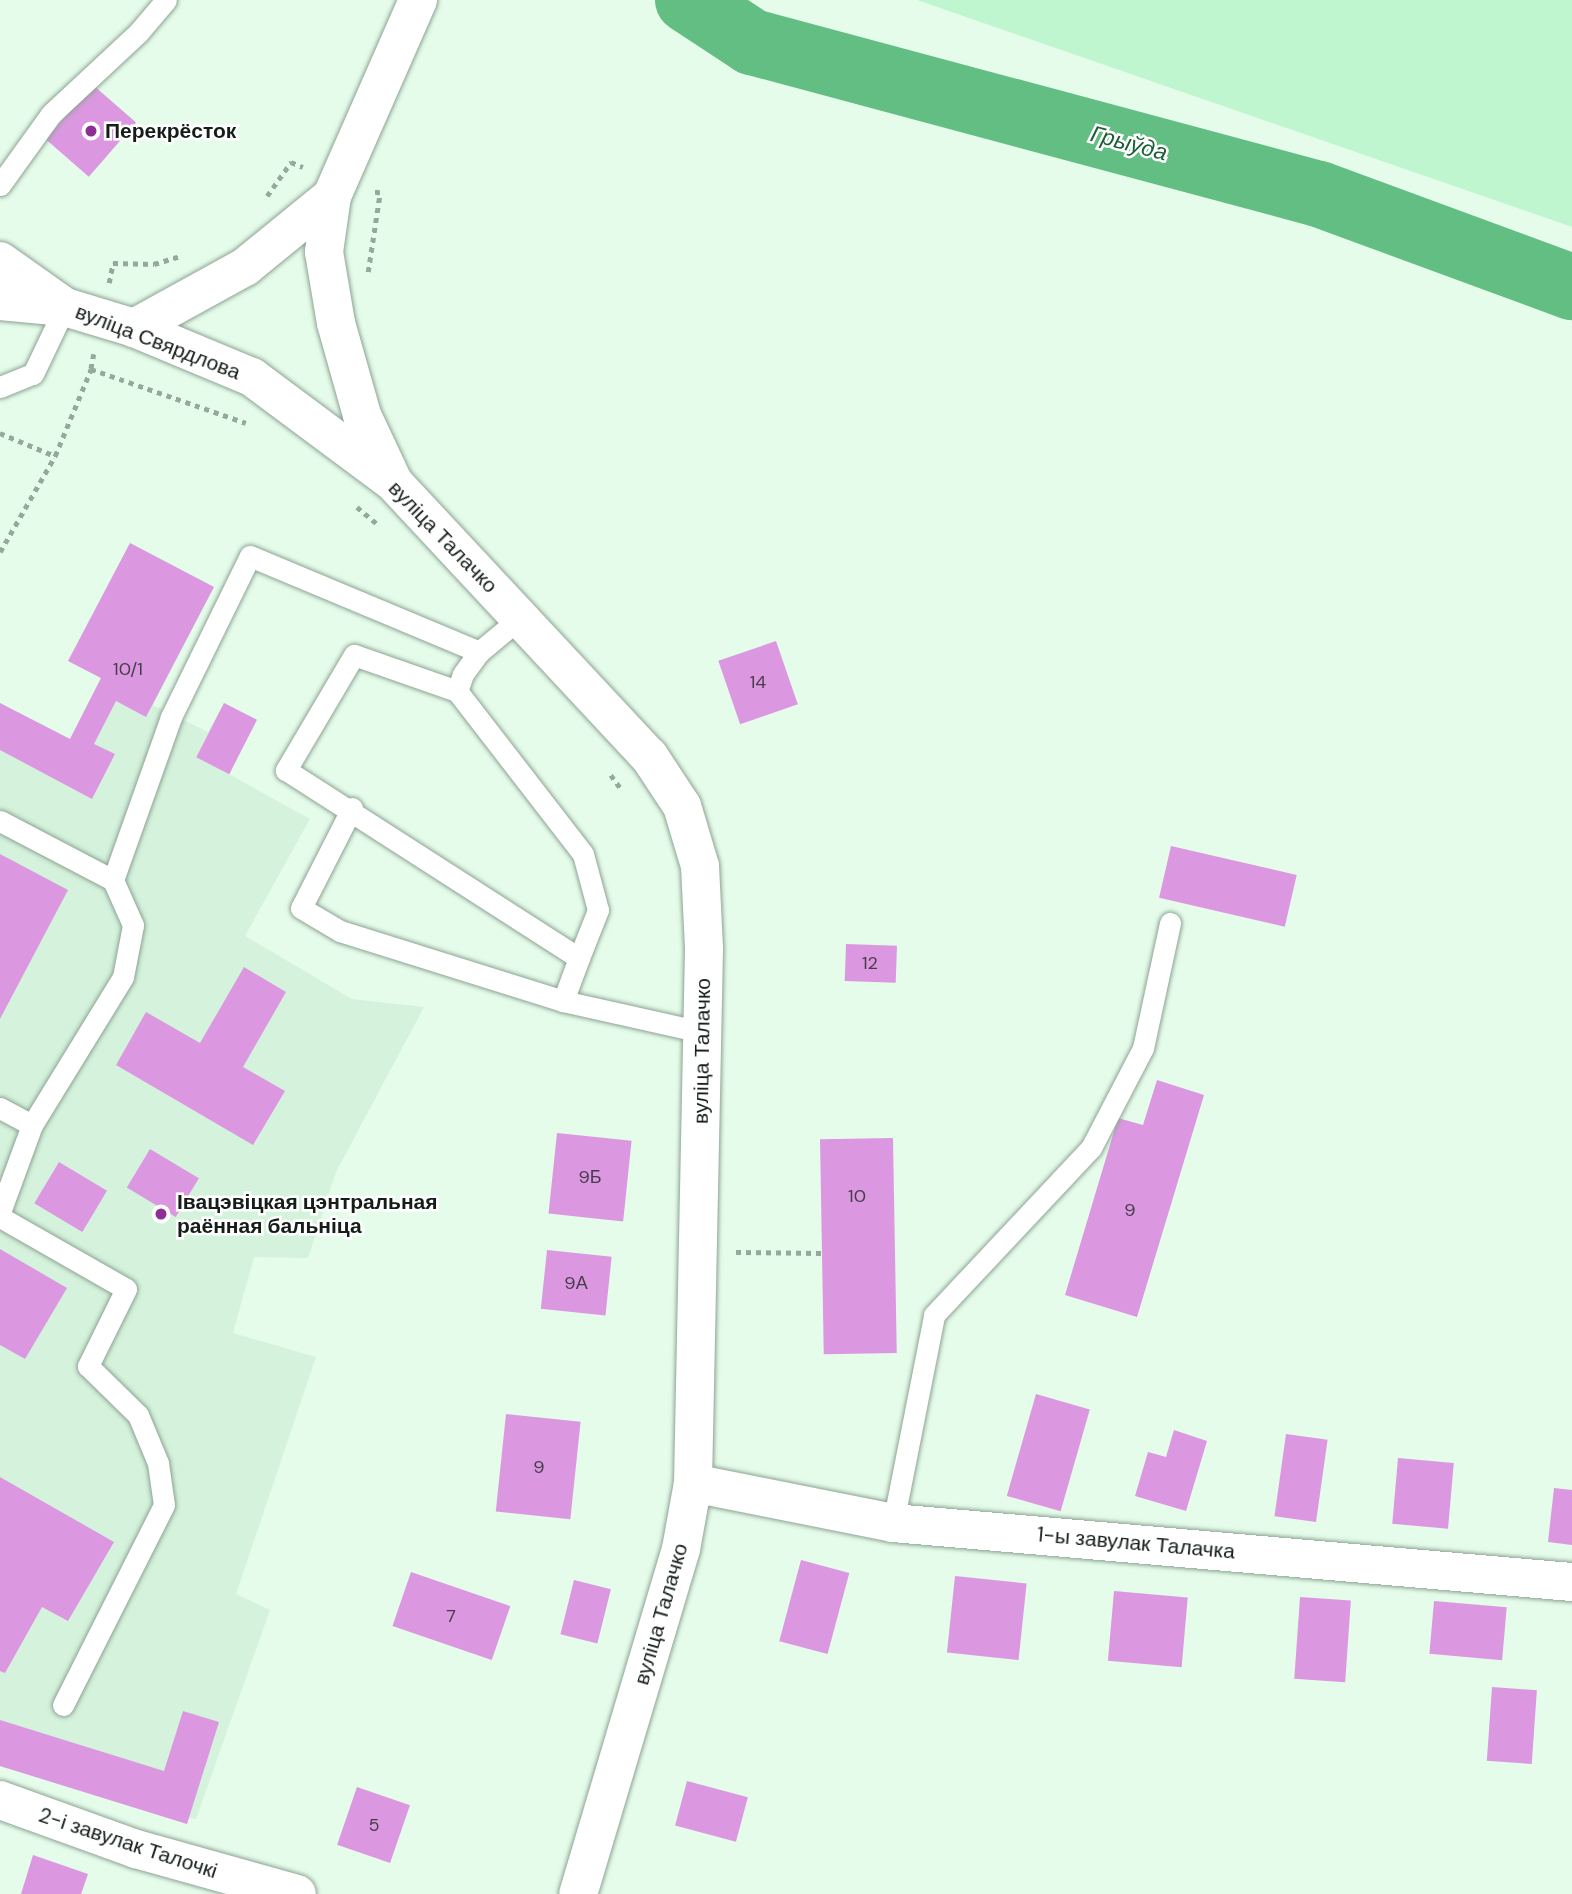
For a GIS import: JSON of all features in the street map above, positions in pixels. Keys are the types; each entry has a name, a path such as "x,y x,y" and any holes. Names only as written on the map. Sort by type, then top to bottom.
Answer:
{"street":[{"path":"394,483 362,415 336,323 324,252 332,196 413,12"},
{"path":"134,328 244,267 332,196"},
{"name":"вуліца Свярдлова","path":"0,261 65,307"},
{"name":"вуліца Свярдлова","path":"0,301 65,307 134,328 251,377"},
{"name":"вуліца Талачко","path":"251,377 394,483 649,756 682,806 699,866 702,1032 698,1484 578,1894"},
{"name":"1-ы завулак Талачка","path":"698,1484 888,1522 1572,1582"},
{"name":"2-і завулак Талочкі","path":"0,1800 136,1849 297,1894"}],"lane":[{"path":"0,186 51,114 138,33 166,0"},
{"path":"0,387 33,374 65,307"},
{"path":"114,880 171,717 250,556 479,652"},
{"path":"457,691 463,674 479,652 520,618"},
{"path":"563,1001 598,910 583,854 457,691 354,655 286,770 352,808 579,958"},
{"path":"352,808 301,908 340,931 563,1001 702,1032"},
{"path":"0,821 114,880 133,925 122,976 32,1125 0,1214 126,1289 88,1366 138,1415 158,1463 164,1505 63,1705"},
{"path":"888,1522 934,1315 1091,1148 1143,1048 1170,923"},
{"path":"0,1108 32,1125"}],"path":[{"path":"0,552 55,456 91,369"},
{"path":"0,433 55,456"},
{"path":"730,1252 822,1253"}],"shaded area":[{"name":"Івацэвіцкая цэнтральная раённая бальніца","path":"130,543 214,587 153,705 208,732 224,703 257,720 229,774 310,819 245,936 352,999 424,1007 336,1172 308,1258 254,1257 233,1333 316,1357 236,1594 270,1610 196,1819 189,1818 187,1824 0,1766 0,703 70,739 101,678 68,661"}],"green space":[{"path":"917,0 1572,0 1572,227"}],"building":[{"name":"Перекрёсток","path":"93,85 136,122 89,177 46,139"},
{"path":"130,543 214,587 146,717 116,701 94,744 115,754 92,799 0,750 0,703 70,739 101,678 68,661"},
{"path":"776,641 798,704 740,724 718,661"},
{"path":"224,703 257,720 229,774 196,757"},
{"path":"1171,846 1297,875 1285,927 1159,898"},
{"path":"0,854 68,890 0,1019"},
{"path":"846,944 897,946 896,983 845,981"},
{"path":"244,967 286,992 243,1067 285,1091 253,1145 116,1065 146,1012 200,1043"},
{"path":"1157,1080 1204,1095 1137,1317 1065,1295 1118,1118 1143,1125"},
{"path":"557,1133 632,1141 623,1221 549,1214"},
{"path":"893,1138 897,1353 824,1354 820,1139"},
{"path":"150,1149 199,1178 176,1217 127,1188"},
{"path":"59,1162 107,1191 82,1232 34,1203"},
{"path":"0,1249 67,1288 25,1359 0,1345"},
{"path":"547,1250 612,1257 605,1315 541,1309"},
{"path":"1036,1394 1090,1409 1061,1511 1007,1496"},
{"path":"506,1414 581,1422 570,1519 496,1511"},
{"path":"1174,1430 1207,1441 1186,1511 1135,1496 1148,1452 1166,1457"},
{"path":"1286,1434 1328,1440 1316,1522 1274,1516"},
{"path":"1398,1458 1454,1463 1448,1529 1392,1524"},
{"path":"0,1477 114,1542 68,1621 42,1607 5,1673 0,1671"},
{"path":"1554,1488 1572,1490 1572,1545 1548,1542"},
{"path":"801,1560 849,1573 828,1654 779,1641"},
{"path":"411,1572 510,1606 492,1660 392,1626"},
{"path":"955,1576 1027,1584 1019,1660 947,1653"},
{"path":"574,1580 611,1589 597,1644 560,1634"},
{"path":"1114,1591 1188,1597 1182,1667 1108,1661"},
{"path":"1300,1597 1351,1601 1345,1682 1294,1679"},
{"path":"1434,1601 1507,1607 1502,1660 1429,1654"},
{"path":"1492,1687 1537,1690 1532,1764 1487,1761"},
{"path":"183,1711 219,1722 187,1824 0,1766 0,1720 164,1771"},
{"path":"687,1781 748,1797 736,1842 675,1825"},
{"path":"357,1787 410,1805 390,1863 337,1845"},
{"path":"33,1855 88,1874 81,1894 21,1894"}],"waterway":[{"name":"Грыўда","path":"688,0 752,42 1319,194 1572,287"}],"place":[{"name":"Перекрёсток","path":"91,131"},
{"name":"Івацэвіцкая цэнтральная раённая бальніца","path":"161,1214"}]}
